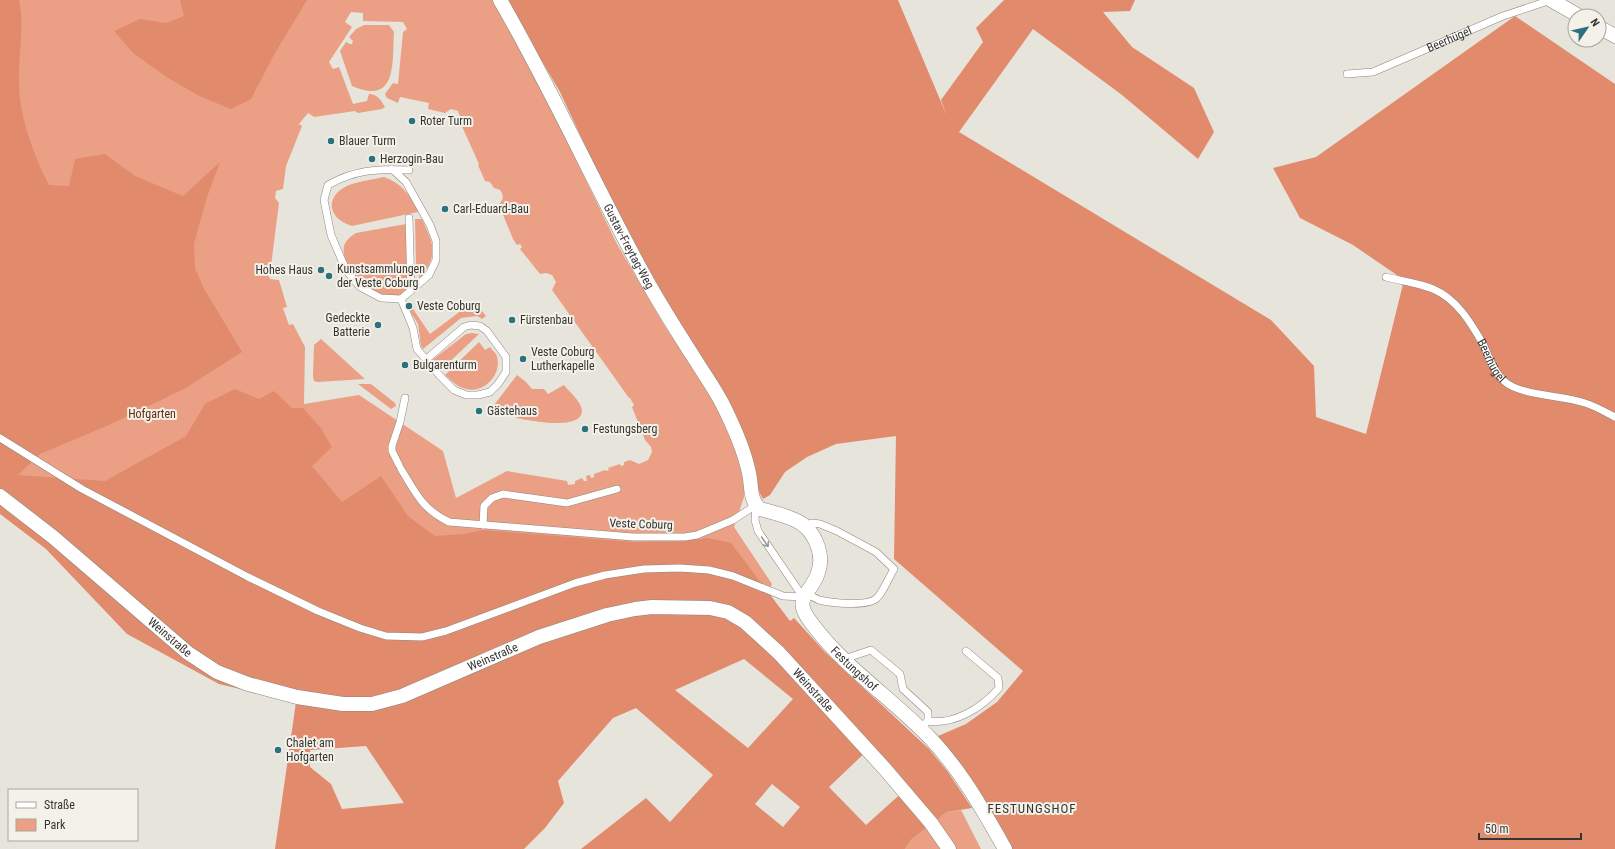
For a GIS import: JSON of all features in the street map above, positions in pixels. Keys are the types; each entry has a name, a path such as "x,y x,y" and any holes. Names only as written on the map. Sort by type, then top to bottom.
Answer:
{"street":[{"name":"Gustav-Freytag-Weg","path":"500,0 542,76 607,208 646,280 670,321 721,400 741,442 750,473 754,499"},
{"name":"Beerhügel","path":"1551,0 1567,9"},
{"name":"Weinstraße","path":"0,496 53,537 188,653 223,674 248,684 297,697 343,704 372,704 402,696 539,637 607,615 652,607 710,608 728,612 745,622 780,653 885,768 931,823 949,849"},
{"path":"754,499 760,509 796,520 805,526 818,545 820,559 818,574 804,595"},
{"name":"Festungshof","path":"804,595 802,606 809,621 844,659 924,725 931,739 961,775 1005,849"}],"lane":[{"name":"Beerhügel","path":"1347,74 1373,72 1503,16 1551,0"},
{"path":"392,169 406,182 430,225 436,241 436,260 429,275 401,299 381,298 360,287 346,270 331,235 324,200 328,185 341,177 368,170 392,169 409,170"},
{"path":"409,218 412,290"},
{"name":"Beerhügel","path":"1386,278 1432,289 1448,297 1469,321 1495,370 1504,381 1517,390 1558,396 1585,403 1615,417"},
{"path":"401,299 413,328 417,349 454,390 466,395 478,395 490,392 498,384 506,372 506,358 487,331 480,326 471,325 464,327 429,357"},
{"name":"Veste Coburg","path":"405,398 400,422 392,442 392,451 422,504 437,516 449,522 634,537 685,536 697,535 733,520 754,499"},
{"path":"0,438 82,489 248,577 318,611 360,628 386,636 422,637 446,631 575,583 605,575 644,569 680,568 709,570 733,576 783,596 804,595 818,600 840,603 871,602 877,598 894,569 876,552 837,531 820,524 812,523 805,526"},
{"path":"483,525 484,506 492,498 503,494 567,503 617,489"},
{"path":"754,499 754,520 758,530 804,595"},
{"path":"844,659 871,650 900,674 904,689 928,712 924,725 957,718 991,698 999,688 998,678 966,651"}],"green space":[{"name":"Hofgarten","path":"0,0 493,0 538,82 617,244 664,325 713,400 735,446 744,481 744,497 734,527 772,584 769,591 0,491","holes":["351,12 363,13 363,21 403,22 407,29 403,32 398,84 393,83 385,94 387,98 398,103 400,97 429,103 428,109 445,113 451,109 458,111 461,119 460,122 485,181 490,182 494,188 500,190 502,193 503,198 499,205 513,239 517,245 520,244 522,247 520,249 540,274 546,273 552,275 556,282 552,290 634,405 632,407 645,440 651,447 652,452 648,460 639,464 630,460 624,462 624,465 621,466 620,464 608,468 609,470 594,474 594,477 591,478 590,475 586,476 587,481 584,481 582,478 575,481 575,484 568,485 567,481 507,471 456,498 443,451 359,395 304,404 305,347 293,324 289,325 283,308 287,307 279,280 270,279 267,271 271,266 279,203 275,198 276,191 283,189 286,166 302,126 299,124 308,113 314,117 355,111 358,113 382,109 385,107 377,96 372,94 369,94 367,101 353,104 339,67 333,69 329,62 352,27 345,22"]},
{"path":"364,25 389,25 394,32 390,78 385,86 378,90 367,91 352,86 340,51 346,42 352,44 353,41 349,37 356,29"},
{"path":"384,177 396,183 405,190 418,212 352,226 344,223 338,218 332,208 332,202 340,191 347,186 356,183"},
{"path":"415,219 422,219 433,249 430,262 420,279 416,266"},
{"path":"406,224 407,294 392,300 368,289 358,282 351,273 346,261 344,246 349,238 356,233"},
{"path":"474,301 486,316 482,319 477,316 461,318 423,349 421,346 418,324 410,311 413,309 430,334"},
{"path":"466,334 479,334 440,371 431,361"},
{"path":"321,339 365,379 314,381 314,345"},
{"path":"479,342 485,350 490,347 496,354 498,361 495,374 486,385 480,388 473,390 460,387 445,375"},
{"path":"517,375 532,389 544,389 548,394 564,385 581,407 582,410 580,417 574,421 565,423 532,421 516,418 518,413 494,405"},
{"path":"358,384 371,384 395,403 396,406 391,409"},
{"path":"961,810 981,849 905,849 912,839 947,812"}],"shaded area":[{"path":"0,0 19,0 21,10 21,31 19,83 22,110 28,136 49,185 69,186 75,159 105,154 135,176 183,196 220,162 207,197 194,244 195,268 203,287 242,352 184,389 109,425 40,454 18,475 105,481 186,436 205,404 235,389 259,399 274,391 292,408 303,408 321,428 332,447 312,466 342,502 381,476 408,516 435,536 464,534 482,530 633,542 685,541 708,538 731,543 790,621 794,618 825,652 929,749 948,772 972,808 947,812 912,839 905,849 581,849 646,798 670,822 713,775 636,708 613,718 558,781 564,803 545,828 524,849 275,849 296,702 219,684 127,634 46,549 0,514","holes":["744,659 793,699 748,748 675,690","366,746 404,803 342,809 331,784 310,767 310,750","871,747 906,789 866,825 829,787","772,784 800,807 783,827 755,804"]},
{"path":"180,0 307,0 275,53 251,99 231,109 199,96 168,78 133,53 114,31 140,19 166,23 184,16"},
{"path":"506,0 898,0 947,116 941,100 983,42 976,28 1004,0 1135,0 1130,11 1103,12 1132,47 1194,88 1214,132 1198,159 1122,95 1033,29 959,132 1271,320 1314,366 1316,417 1366,434 1404,280 1353,245 1300,218 1273,168 1316,157 1515,16 1615,84 1615,849 1005,849 931,739 966,724 997,702 1023,671 894,559 896,436 836,444 807,457 785,472 770,495 763,499 759,492 745,438 676,322 617,214 560,92"}],"place":[{"name":"Roter Turm","path":"412,121"},
{"name":"Blauer Turm","path":"331,141"},
{"name":"Herzogin-Bau","path":"372,159"},
{"name":"Carl-Eduard-Bau","path":"445,209"},
{"name":"Hohes Haus","path":"321,270"},
{"name":"Kunstsammlungen der Veste Coburg","path":"329,276"},
{"name":"Veste Coburg","path":"409,306"},
{"name":"Fürstenbau","path":"512,320"},
{"name":"Gedeckte Batterie","path":"378,325"},
{"name":"Veste Coburg Lutherkapelle","path":"523,359"},
{"name":"Bulgarenturm","path":"405,365"},
{"name":"Gästehaus","path":"479,411"},
{"name":"Festungsberg","path":"585,429"},
{"name":"Chalet am Hofgarten","path":"278,750"}],"district":[{"name":"FESTUNGSHOF","path":"1032,808"}]}
